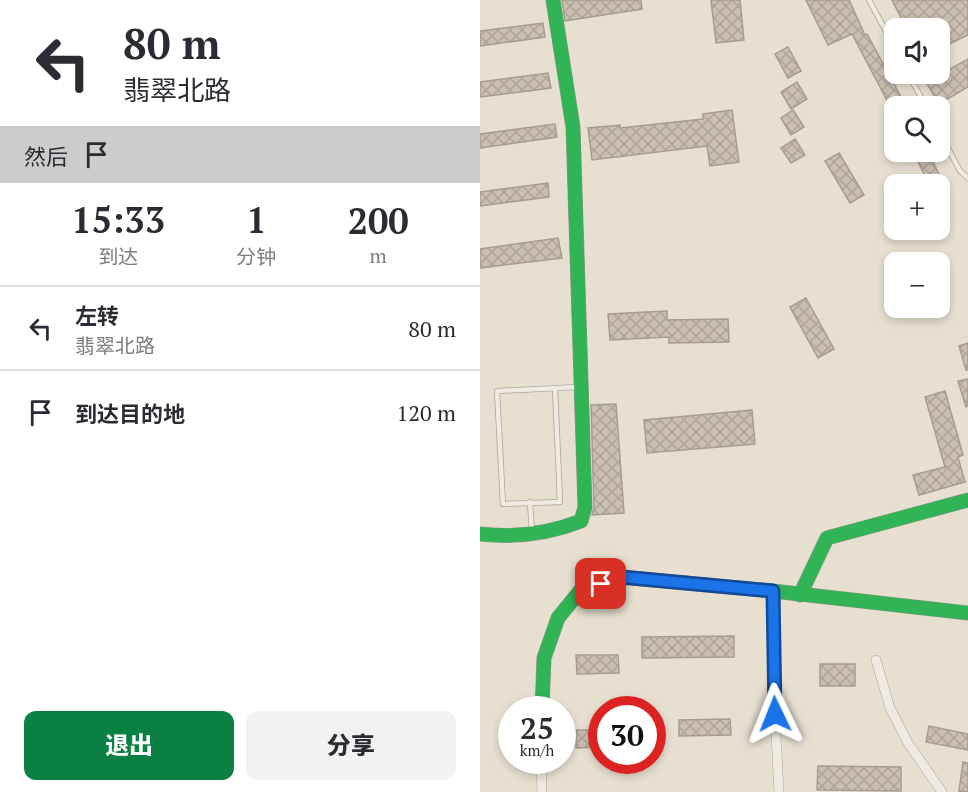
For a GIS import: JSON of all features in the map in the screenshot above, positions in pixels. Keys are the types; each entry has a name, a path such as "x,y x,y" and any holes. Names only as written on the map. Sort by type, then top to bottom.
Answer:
{"street":[{"path":"480,534 512,536 564,528 581,521 585,507 573,127 553,0"},
{"path":"800,595 827,538 968,500"},
{"path":"543,696 544,658 558,618 580,591 621,577 968,613"},
{"path":"773,591 774,696 779,792"},
{"path":"876,660 890,708 908,743 942,792"},
{"path":"541,774 542,792"}],"lane":[{"path":"869,0 884,28"},
{"path":"950,152 960,171 968,177"},
{"path":"555,388 560,502 502,504 496,391 555,388 581,387"},
{"path":"530,502 532,533"}],"building":[{"path":"562,0 641,0 642,9 565,21"},
{"path":"711,0 740,0 744,40 716,43"},
{"path":"806,0 849,0 865,35 867,34 884,65 884,84 894,84 901,96 885,96 852,34 828,45"},
{"path":"892,0 968,0 968,35 950,44 950,18 901,18"},
{"path":"543,23 545,37 480,46 480,31"},
{"path":"788,47 801,71 788,78 775,54"},
{"path":"968,59 968,87 950,98 934,96 927,84 950,84 950,69"},
{"path":"548,73 551,88 480,97 480,82"},
{"path":"797,82 807,99 791,109 781,92"},
{"path":"732,110 739,162 710,166 707,146 592,160 588,128 620,125 620,128 703,119 703,114"},
{"path":"793,110 804,127 791,135 781,118"},
{"path":"555,124 557,137 480,148 480,134"},
{"path":"795,139 805,155 791,163 781,148"},
{"path":"839,153 864,195 850,203 825,161"},
{"path":"918,162 933,162 939,174 924,174"},
{"path":"548,183 549,197 480,206 480,192"},
{"path":"558,238 562,258 480,268 480,249"},
{"path":"806,298 834,349 818,358 790,307"},
{"path":"667,311 667,320 728,319 729,342 669,343 669,337 610,340 608,314"},
{"path":"968,343 968,370 966,370 959,346"},
{"path":"968,379 968,406 966,407 958,381"},
{"path":"945,391 963,455 958,457 965,482 919,495 913,475 945,467 925,397"},
{"path":"616,404 624,513 592,515 594,507 591,405"},
{"path":"752,410 755,444 647,453 644,420"},
{"path":"734,636 734,657 642,658 642,637"},
{"path":"576,655 618,655 619,673 577,674"},
{"path":"820,664 855,664 855,686 820,686"},
{"path":"730,719 731,735 679,736 679,720"},
{"path":"929,726 968,734 968,750 926,742"},
{"path":"576,730 588,730 588,748 576,748"},
{"path":"963,762 968,763 968,792 959,791"},
{"path":"818,766 901,767 901,791 817,790"}],"traffic: fast":[{"path":"480,534 519,535 556,529 581,521 585,507 573,127 553,0"},
{"path":"800,595 827,538 968,500"},
{"path":"543,696 544,658 558,618 580,591 621,577 968,613"}],"route":[{"path":"601,584 621,577 773,591 775,714"}]}
